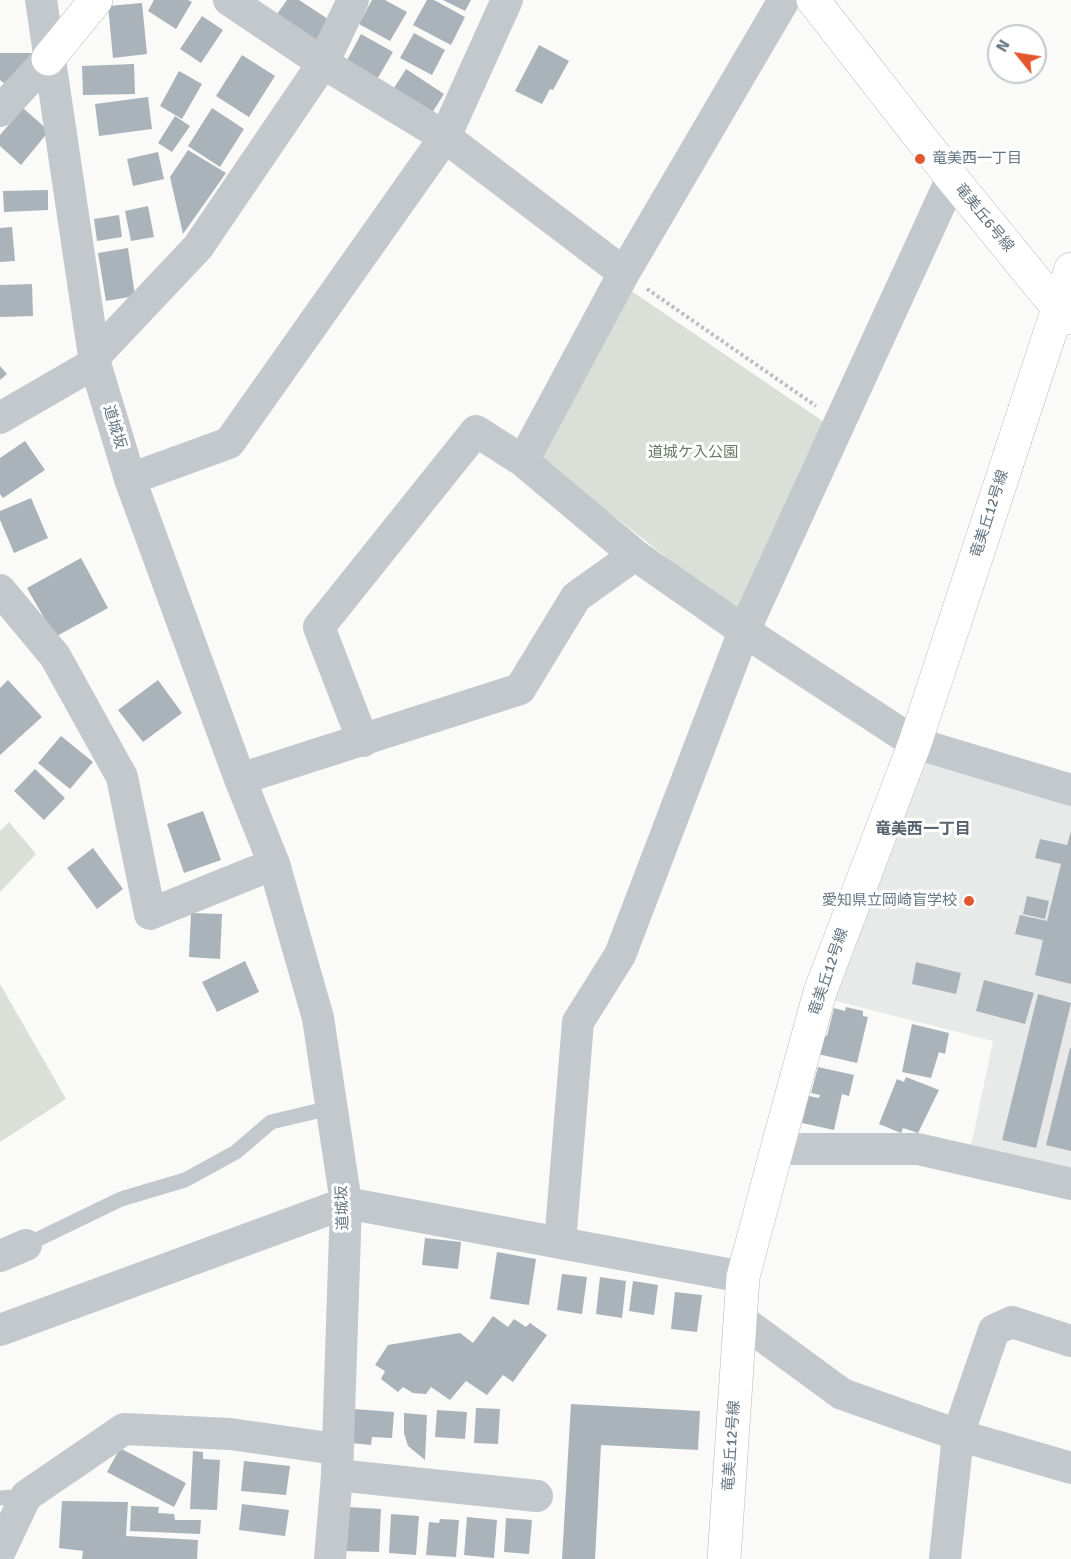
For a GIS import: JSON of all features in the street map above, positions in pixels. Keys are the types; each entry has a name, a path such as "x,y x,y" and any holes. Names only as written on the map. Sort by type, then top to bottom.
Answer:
{"street":[{"name":"道城坂","path":"41,0 48,59 95,360 130,480 240,779 274,864 318,1018 346,1203 330,1559"},
{"path":"0,111 48,59 96,0"},
{"path":"229,0 323,63 445,137 624,273"},
{"path":"0,418 95,360 198,247 323,63 353,0"},
{"path":"130,480 228,442 445,137 507,0"},
{"path":"523,461 624,273 784,0"},
{"name":"竜美丘6号線","path":"813,0 952,178 1064,313"},
{"path":"560,1243 578,1022 620,955 744,631 952,178"},
{"name":"竜美丘12号線","path":"724,1559 743,1277 777,1149 820,992 915,743 1064,313 1071,269"},
{"path":"363,741 319,627 476,430 523,461 635,555 744,631 915,743 1071,790"},
{"path":"240,779 520,689 576,597 635,555"},
{"path":"0,590 55,657 122,777 150,914 274,864"},
{"path":"777,1149 918,1149 1071,1184"},
{"path":"0,1330 346,1203 743,1277"},
{"path":"741,1320 842,1394 958,1435 1071,1468"},
{"path":"945,1559 958,1435 994,1330 1012,1322 1071,1341"},
{"path":"0,1551 13,1497 124,1429 230,1434 336,1462 537,1496"}],"lane":[{"path":"13,1251 121,1199 184,1180 236,1152 271,1122 330,1108"}],"path":[{"path":"624,273 735,353 839,422"}],"shaded area":[{"name":"愛知県立岡崎盲学校","path":"921,755 1071,802 1071,1168 971,1146 993,1041 832,1000"}],"green space":[{"name":"道城ケ入公園","path":"630,290 824,422 739,614 541,459"},
{"path":"9,822 36,854 0,892 0,831"},
{"path":"0,984 66,1099 0,1142"}],"building":[{"path":"154,0 192,2 176,29 148,11"},
{"path":"287,0 299,0 331,21 315,44 275,17"},
{"path":"372,0 385,0 407,12 390,41 359,24"},
{"path":"427,0 434,0 465,17 451,45 413,25"},
{"path":"443,0 471,0 465,11"},
{"path":"142,3 147,54 113,58 108,6"},
{"path":"202,16 223,30 201,63 180,49"},
{"path":"414,33 445,50 432,75 400,58"},
{"path":"361,34 393,52 376,81 345,64"},
{"path":"539,45 569,61 553,90 550,89 542,104 515,91"},
{"path":"0,53 37,53 9,87 0,80"},
{"path":"242,55 275,76 249,117 216,96"},
{"path":"134,64 135,94 83,95 82,66"},
{"path":"406,69 444,94 432,113 394,88"},
{"path":"179,71 202,84 182,119 160,106"},
{"path":"148,97 152,129 99,136 95,104"},
{"path":"23,108 49,131 21,165 0,146 0,135"},
{"path":"212,108 244,129 220,167 188,146"},
{"path":"175,116 190,126 172,152 158,143"},
{"path":"188,150 226,173 183,234 170,177"},
{"path":"158,152 164,179 133,186 127,159"},
{"path":"48,190 48,210 4,212 3,191"},
{"path":"148,206 154,237 131,241 125,211"},
{"path":"119,215 122,237 97,241 94,219"},
{"path":"12,227 15,261 0,262 0,228"},
{"path":"128,248 135,296 106,301 98,253"},
{"path":"32,284 33,316 0,317 0,285"},
{"path":"0,366 7,374 0,380"},
{"path":"25,441 45,470 3,498 0,494 0,458"},
{"path":"31,498 48,538 14,553 0,520 0,511"},
{"path":"81,558 108,608 55,637 27,588"},
{"path":"8,680 42,717 0,755 0,688"},
{"path":"158,680 182,713 143,742 118,710"},
{"path":"61,736 93,762 70,789 38,763"},
{"path":"35,769 65,798 44,820 14,791"},
{"path":"203,811 221,860 184,873 167,824"},
{"path":"1071,831 1071,984 1035,975 1043,940 1015,934 1020,915 1047,921 1061,864 1035,858 1040,839 1067,845"},
{"path":"93,848 123,889 97,909 67,868"},
{"path":"1027,896 1049,901 1045,919 1023,914"},
{"path":"191,913 222,914 220,959 189,957"},
{"path":"245,961 259,992 217,1012 202,982"},
{"path":"916,962 961,973 956,994 912,984"},
{"path":"984,980 1034,993 1025,1024 976,1011"},
{"path":"1038,994 1071,1003 1036,1148 1002,1140"},
{"path":"846,1007 863,1011 863,1016 868,1017 857,1063 818,1054 822,1035 827,1036 834,1008 845,1011"},
{"path":"912,1024 949,1033 945,1054 939,1052 931,1078 902,1072"},
{"path":"1071,1048 1071,1151 1046,1145"},
{"path":"818,1067 854,1075 849,1096 842,1094 834,1130 802,1123 809,1096 819,1098 820,1095 811,1093"},
{"path":"906,1077 939,1090 918,1133 903,1128 901,1133 879,1124 897,1079 904,1082"},
{"path":"425,1238 461,1242 458,1269 422,1265"},
{"path":"497,1252 536,1259 529,1305 490,1299"},
{"path":"562,1274 587,1277 582,1314 557,1310"},
{"path":"600,1277 626,1281 622,1318 596,1314"},
{"path":"633,1281 658,1285 654,1315 629,1311"},
{"path":"675,1292 702,1295 697,1332 671,1329"},
{"path":"493,1316 508,1327 514,1319 526,1327 530,1323 547,1335 513,1382 503,1375 487,1395 466,1381 450,1400 431,1387 426,1394 413,1393 403,1387 398,1392 381,1379 385,1371 375,1365 388,1345 460,1333 473,1343"},
{"path":"571,1404 700,1411 698,1450 601,1445 595,1559 562,1559"},
{"path":"476,1408 500,1409 498,1444 474,1443"},
{"path":"354,1409 394,1412 392,1438 372,1437 371,1445 351,1443"},
{"path":"437,1410 467,1412 465,1439 435,1437"},
{"path":"404,1413 427,1415 425,1460 408,1446 404,1433"},
{"path":"120,1448 186,1483 174,1507 107,1472"},
{"path":"193,1451 203,1452 203,1459 220,1460 217,1510 190,1509"},
{"path":"244,1461 290,1466 286,1495 241,1491"},
{"path":"62,1501 128,1502 126,1536 198,1540 197,1559 82,1559 83,1551 59,1548"},
{"path":"242,1504 289,1510 285,1536 239,1530"},
{"path":"131,1506 159,1507 158,1513 174,1514 175,1520 201,1520 200,1534 130,1531"},
{"path":"348,1507 381,1509 379,1552 346,1551"},
{"path":"391,1514 419,1516 416,1555 389,1553"},
{"path":"467,1517 497,1520 494,1558 464,1555"},
{"path":"506,1518 532,1520 529,1554 504,1552"},
{"path":"440,1519 459,1520 456,1557 426,1555 429,1522 439,1523"}],"place":[{"name":"竜美西一丁目","path":"920,159"},
{"name":"愛知県立岡崎盲学校","path":"969,901"}],"district":[{"name":"竜美西一丁目","path":"923,830"}]}
